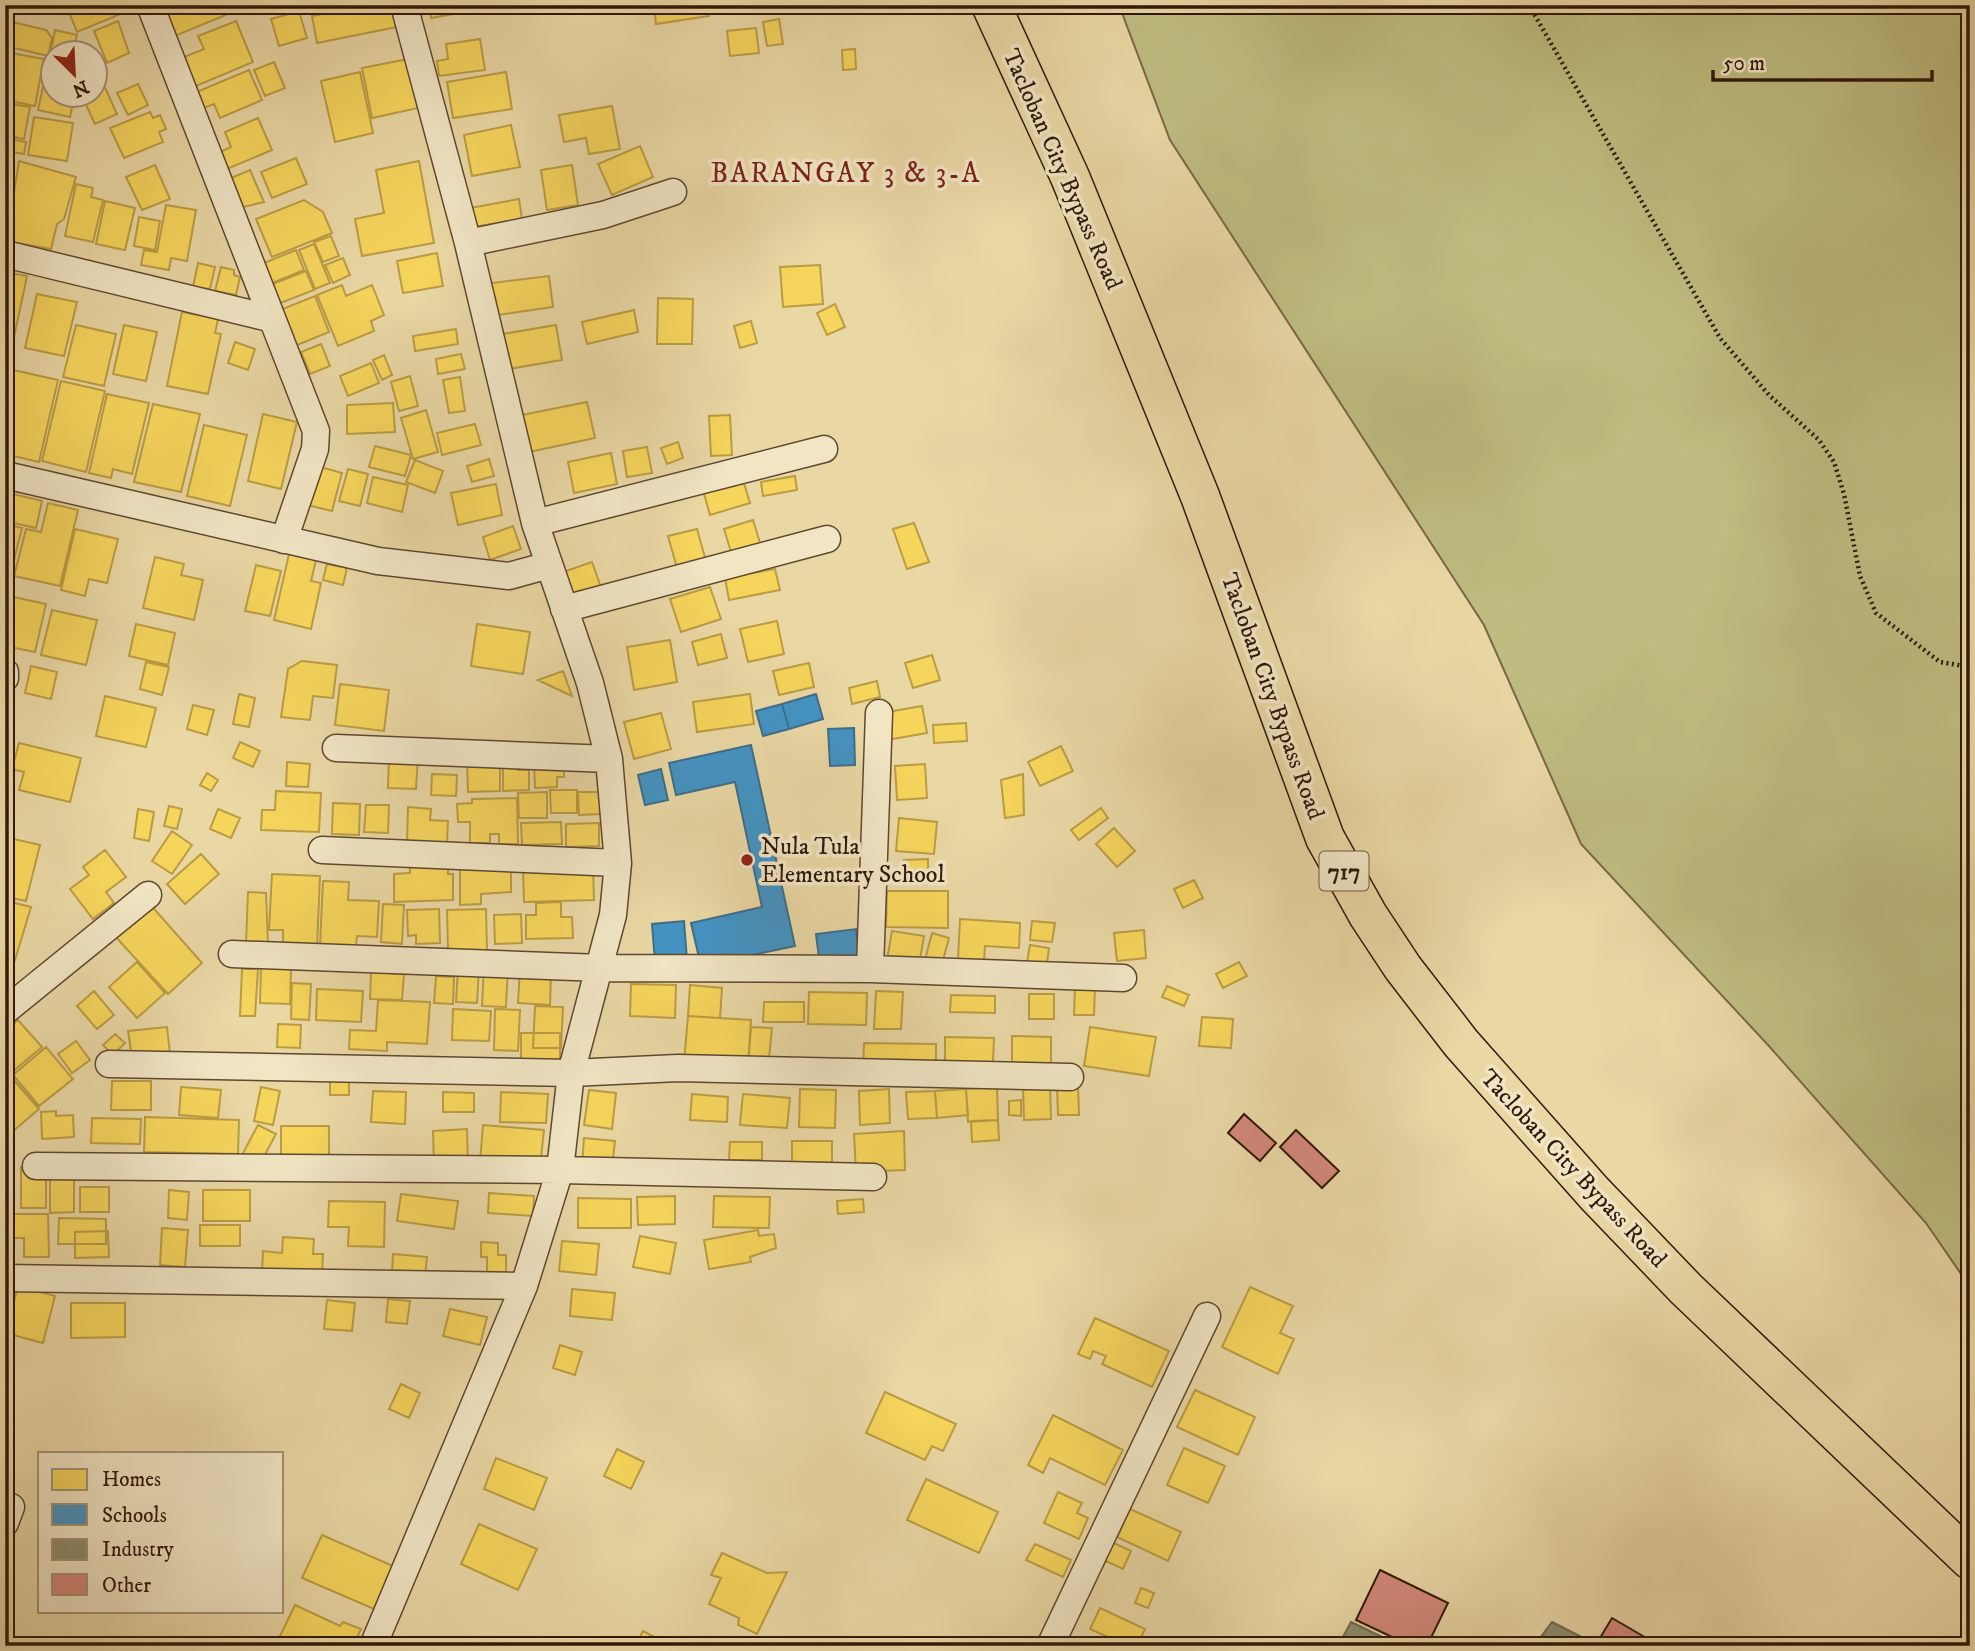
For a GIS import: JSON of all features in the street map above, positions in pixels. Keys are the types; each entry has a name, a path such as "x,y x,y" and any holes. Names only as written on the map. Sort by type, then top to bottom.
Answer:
{"highway":[{"name":"Tacloban City Bypass Road","path":"991,5 1070,177 1200,496 1325,838 1368,915 1403,968 1461,1044 1594,1193 1686,1289 1970,1560"}],"street":[{"path":"150,5 317,440 284,540"},
{"path":"373,1646 524,1286 560,1170 571,1073 613,915 618,863 609,759 590,683 535,523 468,243 404,5"},
{"path":"468,243 603,215 673,192"},
{"path":"5,254 269,318"},
{"path":"535,523 824,449"},
{"path":"5,475 378,561 509,576 549,565"},
{"path":"564,609 827,539"},
{"path":"5,672 5,678"},
{"path":"870,969 879,713"},
{"path":"336,748 609,759"},
{"path":"322,850 618,863"},
{"path":"5,1011 148,894"},
{"path":"232,954 601,968 870,969 1123,978"},
{"path":"109,1064 571,1073 678,1068 1070,1077"},
{"path":"36,1166 560,1170 873,1177"},
{"path":"5,1278 524,1286"},
{"path":"1051,1646 1207,1316"}],"path":[{"path":"1529,5 1720,338 1769,395 1819,440 1834,462 1844,494 1860,576 1876,613 1940,662 1970,667"}],"shaded area":[{"path":"1119,5 1970,5 1970,1287 1926,1223 1768,1045 1581,844 1484,625 1170,140"}],"building: Homes":[{"path":"66,5 134,5 135,8 77,32"},
{"path":"177,5 225,5 228,14 170,38 160,12"},
{"path":"366,5 393,5 397,27 317,43 312,16"},
{"path":"429,5 469,5 470,11 431,18"},
{"path":"654,5 708,5 709,16 656,24"},
{"path":"299,11 307,38 279,46 271,19"},
{"path":"779,19 783,44 767,46 763,22"},
{"path":"118,21 129,53 108,63 108,38 97,38 94,31"},
{"path":"236,21 253,62 189,89 177,60 204,49 198,36"},
{"path":"12,22 46,30 52,38 38,38 38,54 6,46"},
{"path":"756,28 759,53 730,56 727,31"},
{"path":"55,30 77,35 76,38 53,38"},
{"path":"480,39 485,70 439,76 437,61 448,59 446,44"},
{"path":"855,49 856,69 843,70 842,50"},
{"path":"5,52 38,58 35,106 5,100"},
{"path":"408,59 418,108 372,118 362,68"},
{"path":"274,62 285,88 265,96 254,70"},
{"path":"249,70 262,100 220,118 214,104 201,109 194,93"},
{"path":"360,72 373,133 335,142 321,81"},
{"path":"506,72 512,109 453,118 447,82"},
{"path":"138,84 148,105 128,115 117,93"},
{"path":"108,94 117,114 95,124 88,108 108,108"},
{"path":"5,103 30,107 24,139 5,135"},
{"path":"612,106 620,149 589,154 586,138 564,142 559,115"},
{"path":"38,108 72,108 70,117"},
{"path":"150,112 153,118 160,115 166,129 159,132 163,142 124,158 110,128"},
{"path":"34,117 73,123 67,161 28,155"},
{"path":"258,118 272,150 227,169 220,152 231,147 225,132"},
{"path":"511,125 520,167 472,176 464,135"},
{"path":"5,138 26,142 24,154 12,152 9,174 5,173"},
{"path":"640,146 653,177 612,195 598,164"},
{"path":"296,158 307,184 272,198 261,172"},
{"path":"19,161 76,177 64,219 57,224 51,249 6,241"},
{"path":"419,161 434,243 362,256 355,219 384,213 376,170"},
{"path":"155,165 170,199 142,210 126,177"},
{"path":"572,165 578,205 547,210 541,170"},
{"path":"250,170 264,202 243,207 231,178"},
{"path":"5,176 13,177 5,216"},
{"path":"76,184 93,188 91,197 103,200 93,242 65,236"},
{"path":"519,199 522,219 473,227 470,208"},
{"path":"304,200 323,212 332,233 272,257 256,219"},
{"path":"105,201 135,208 125,250 96,244"},
{"path":"166,205 196,210 187,261 171,258 169,270 141,265 144,250 157,252"},
{"path":"139,217 160,221 155,250 134,246"},
{"path":"331,236 339,256 323,262 314,242"},
{"path":"314,244 330,283 315,289 299,250"},
{"path":"296,250 304,270 260,288 252,268"},
{"path":"437,253 443,286 403,293 397,261"},
{"path":"343,258 350,275 333,283 325,265"},
{"path":"198,263 215,267 210,289 193,287"},
{"path":"820,265 823,304 783,307 780,267"},
{"path":"221,267 234,270 234,275 240,277 236,295 215,291"},
{"path":"306,271 314,290 278,304 270,285"},
{"path":"5,272 27,276 13,342 5,341"},
{"path":"549,276 553,307 491,316 484,284"},
{"path":"342,285 346,296 372,285 384,315 371,321 374,331 338,346 317,295"},
{"path":"37,294 77,302 64,356 25,348"},
{"path":"315,296 329,332 295,346 280,310"},
{"path":"658,298 693,299 692,344 657,344"},
{"path":"835,304 845,327 827,335 817,313"},
{"path":"634,310 638,332 587,344 582,322"},
{"path":"182,312 218,319 215,333 221,334 208,394 167,386"},
{"path":"751,321 757,343 740,348 734,326"},
{"path":"76,325 116,334 104,386 63,377"},
{"path":"124,325 157,332 146,381 113,374"},
{"path":"556,325 562,360 497,371 491,336"},
{"path":"456,329 458,344 415,351 413,336"},
{"path":"235,342 255,349 248,370 228,363"},
{"path":"321,344 330,366 310,374 301,352"},
{"path":"461,354 465,369 438,374 436,359"},
{"path":"384,355 392,375 382,380 373,360"},
{"path":"371,363 379,383 348,396 340,376"},
{"path":"9,369 58,380 39,462 5,454 5,385"},
{"path":"410,376 418,406 399,411 391,382"},
{"path":"460,377 465,411 449,413 443,380"},
{"path":"61,381 105,391 86,472 42,461"},
{"path":"107,394 149,403 132,474 113,469 111,478 89,473"},
{"path":"587,402 595,438 529,452 522,415"},
{"path":"393,403 395,432 347,434 347,405"},
{"path":"153,404 200,414 181,492 134,482"},
{"path":"426,410 438,452 413,459 401,418"},
{"path":"263,414 297,422 281,489 248,481"},
{"path":"730,415 732,455 711,456 709,416"},
{"path":"475,424 481,445 442,455 437,433"},
{"path":"204,425 247,435 230,506 187,496"},
{"path":"678,442 683,458 667,464 661,448"},
{"path":"375,446 411,455 405,476 369,467"},
{"path":"647,447 652,473 627,477 623,451"},
{"path":"611,453 617,484 574,493 568,462"},
{"path":"489,459 494,476 472,482 467,466"},
{"path":"415,460 443,471 435,493 406,482"},
{"path":"317,466 342,473 332,511 307,505"},
{"path":"348,469 368,474 360,506 339,501"},
{"path":"795,476 797,490 763,496 761,482"},
{"path":"373,477 408,485 402,512 367,503"},
{"path":"742,477 750,503 710,515 703,490"},
{"path":"496,484 502,515 458,525 451,493"},
{"path":"5,492 42,501 36,528 5,521"},
{"path":"48,503 78,510 60,586 14,576 26,529 41,532"},
{"path":"753,520 761,546 732,555 724,529"},
{"path":"914,523 929,562 907,569 893,529"},
{"path":"5,524 22,528 9,580 5,580"},
{"path":"513,526 521,549 490,560 483,537"},
{"path":"75,529 118,539 107,583 89,579 85,596 61,590"},
{"path":"697,529 706,561 677,568 668,536"},
{"path":"289,554 316,560 311,581 321,583 311,629 274,620"},
{"path":"155,557 184,564 181,575 203,580 194,620 143,608"},
{"path":"592,562 603,593 574,603 563,572"},
{"path":"327,564 347,568 343,585 323,580"},
{"path":"256,565 281,571 270,616 245,611"},
{"path":"775,569 780,590 729,600 725,578"},
{"path":"710,587 721,619 681,632 670,599"},
{"path":"9,596 46,604 35,652 5,646 5,610"},
{"path":"52,610 97,620 86,665 41,655"},
{"path":"777,621 784,654 748,662 740,629"},
{"path":"136,624 175,633 168,665 129,656"},
{"path":"477,624 530,632 523,674 471,666"},
{"path":"721,634 727,658 698,665 692,642"},
{"path":"670,640 677,682 634,690 627,647"},
{"path":"932,655 940,680 913,688 905,663"},
{"path":"302,661 337,665 333,698 313,696 310,720 281,717 288,669"},
{"path":"146,662 169,667 162,695 140,689"},
{"path":"809,663 814,687 779,695 773,671"},
{"path":"31,666 57,672 51,699 25,693"},
{"path":"563,671 572,696 538,680"},
{"path":"877,681 880,697 852,704 849,688"},
{"path":"340,684 389,690 384,731 335,725"},
{"path":"239,694 255,698 249,727 233,724"},
{"path":"750,694 754,724 697,732 693,702"},
{"path":"105,696 156,708 146,747 96,736"},
{"path":"193,705 214,710 207,735 187,729"},
{"path":"922,706 927,733 887,740 882,713"},
{"path":"661,713 671,749 634,759 624,722"},
{"path":"966,723 967,741 934,743 933,725"},
{"path":"240,742 260,751 253,767 233,758"},
{"path":"19,743 81,758 70,802 19,790 24,772 12,769"},
{"path":"1061,746 1073,771 1040,786 1028,762"},
{"path":"389,756 418,757 416,789 388,788"},
{"path":"500,759 500,791 468,792 467,760"},
{"path":"287,762 310,764 308,787 286,786"},
{"path":"564,764 564,777 557,777 557,787 535,788 534,765"},
{"path":"925,764 927,798 897,800 895,766"},
{"path":"518,766 518,770 529,770 529,790 503,791 503,767"},
{"path":"207,773 218,780 211,791 200,785"},
{"path":"432,774 457,775 456,796 431,795"},
{"path":"1023,774 1024,815 1005,818 1001,780"},
{"path":"550,790 577,790 577,813 551,813"},
{"path":"276,791 321,793 319,832 261,830 262,810 275,810"},
{"path":"547,792 547,818 519,818 518,793"},
{"path":"578,792 600,792 601,814 579,815"},
{"path":"517,798 518,844 499,844 499,834 490,834 490,843 470,843 470,822 458,822 457,804 472,803 472,799"},
{"path":"333,803 360,804 359,835 332,834"},
{"path":"366,805 389,805 388,833 364,832"},
{"path":"169,806 182,809 177,829 164,826"},
{"path":"408,807 431,809 430,820 448,821 447,844 407,842"},
{"path":"1101,808 1108,818 1079,840 1071,830"},
{"path":"138,809 154,812 149,841 134,838"},
{"path":"218,809 240,818 231,838 210,829"},
{"path":"899,818 937,822 934,854 896,851"},
{"path":"561,822 562,844 522,845 521,823"},
{"path":"599,823 599,846 566,847 566,824"},
{"path":"1114,828 1135,851 1117,867 1096,844"},
{"path":"172,831 192,845 172,874 152,861"},
{"path":"5,837 40,845 26,901 7,897 5,905"},
{"path":"105,850 126,877 106,892 114,903 93,919 70,889 89,875 83,867"},
{"path":"201,854 219,874 185,904 167,884"},
{"path":"448,856 448,874 453,874 453,900 394,902 394,874 410,873 409,857"},
{"path":"928,859 928,882 905,883 904,860"},
{"path":"511,867 511,892 481,894 481,904 460,905 460,868"},
{"path":"593,867 594,900 524,902 523,869"},
{"path":"272,874 320,876 317,946 283,945 283,930 269,930"},
{"path":"1194,880 1203,898 1183,908 1174,889"},
{"path":"323,881 349,882 348,900 379,901 377,937 357,936 356,946 320,945"},
{"path":"887,891 948,891 948,928 886,927"},
{"path":"248,892 266,893 268,945 246,944"},
{"path":"11,902 31,907 5,993 5,926"},
{"path":"148,902 202,963 168,994 113,934"},
{"path":"561,902 561,917 572,917 573,938 526,939 526,915 536,915 536,903"},
{"path":"383,904 404,905 402,944 381,942"},
{"path":"439,909 440,943 416,944 416,935 408,936 407,910"},
{"path":"486,909 487,950 448,951 447,910"},
{"path":"521,914 522,943 495,944 494,915"},
{"path":"960,919 1020,923 1019,948 985,946 984,960 958,959"},
{"path":"1032,921 1055,923 1052,942 1030,940"},
{"path":"1144,930 1146,958 1117,961 1114,933"},
{"path":"892,931 924,936 919,965 887,960"},
{"path":"932,933 949,938 942,964 925,960"},
{"path":"1030,945 1049,948 1046,971 1026,968"},
{"path":"137,962 165,993 137,1018 109,987"},
{"path":"1239,962 1247,976 1223,988 1216,974"},
{"path":"484,965 508,967 506,1007 482,1006"},
{"path":"261,967 291,967 290,1004 260,1003"},
{"path":"458,968 479,968 477,1003 456,1002"},
{"path":"242,969 258,969 255,1016 240,1016"},
{"path":"520,970 551,972 550,1005 518,1003"},
{"path":"371,972 404,974 402,1000 370,999"},
{"path":"436,976 454,977 453,1004 434,1003"},
{"path":"292,983 311,984 309,1020 291,1019"},
{"path":"631,984 676,985 675,1018 630,1016"},
{"path":"690,985 722,988 720,1018 688,1016"},
{"path":"1075,986 1095,986 1094,1015 1074,1015"},
{"path":"1167,986 1189,995 1184,1006 1162,997"},
{"path":"317,989 363,991 361,1022 316,1020"},
{"path":"94,991 114,1015 97,1029 77,1006"},
{"path":"876,991 903,992 901,1029 874,1029"},
{"path":"809,992 867,993 866,1025 808,1024"},
{"path":"1029,994 1054,994 1054,1019 1029,1019"},
{"path":"951,995 995,996 995,1013 950,1012"},
{"path":"378,1000 430,1002 427,1044 387,1042 387,1051 349,1049 350,1030 376,1031"},
{"path":"764,1002 804,1002 804,1022 763,1022"},
{"path":"535,1006 563,1007 561,1048 533,1048"},
{"path":"453,1009 491,1011 489,1041 452,1040"},
{"path":"495,1009 520,1010 518,1051 494,1050"},
{"path":"688,1016 751,1020 748,1067 684,1062"},
{"path":"1202,1017 1233,1019 1231,1048 1199,1046"},
{"path":"18,1020 42,1047 11,1073 5,1066 5,1031"},
{"path":"278,1024 301,1025 300,1048 277,1047"},
{"path":"167,1027 170,1054 132,1058 128,1031"},
{"path":"751,1027 772,1028 768,1068 748,1067"},
{"path":"1090,1027 1156,1037 1149,1076 1084,1066"},
{"path":"521,1033 560,1033 560,1066 521,1066"},
{"path":"115,1034 125,1043 113,1055 103,1045"},
{"path":"1012,1036 1051,1037 1051,1065 1012,1064"},
{"path":"945,1037 994,1038 993,1062 945,1062"},
{"path":"76,1041 90,1060 72,1073 58,1054"},
{"path":"864,1043 936,1044 936,1070 863,1069"},
{"path":"46,1047 73,1079 39,1106 13,1075"},
{"path":"5,1070 39,1109 10,1134 5,1129"},
{"path":"330,1075 349,1075 349,1095 330,1095"},
{"path":"112,1081 151,1081 151,1110 111,1110"},
{"path":"1078,1085 1079,1115 1058,1115 1057,1086"},
{"path":"1023,1086 1050,1086 1051,1119 1024,1120"},
{"path":"181,1087 221,1090 218,1118 179,1115"},
{"path":"261,1087 280,1091 273,1125 254,1121"},
{"path":"997,1087 998,1120 968,1122 966,1089"},
{"path":"800,1089 836,1090 835,1128 799,1127"},
{"path":"889,1089 890,1123 860,1125 859,1091"},
{"path":"966,1089 968,1115 937,1118 935,1091"},
{"path":"589,1090 616,1093 612,1129 584,1125"},
{"path":"373,1091 406,1092 405,1124 371,1122"},
{"path":"935,1091 937,1118 908,1119 906,1092"},
{"path":"443,1092 474,1093 474,1112 443,1112"},
{"path":"501,1092 548,1094 546,1123 500,1122"},
{"path":"692,1094 728,1097 727,1122 690,1120"},
{"path":"743,1094 790,1098 787,1128 740,1125"},
{"path":"1021,1100 1021,1116 1009,1115 1009,1101"},
{"path":"56,1111 56,1116 73,1115 74,1137 42,1139 41,1112"},
{"path":"145,1117 239,1120 238,1154 144,1152"},
{"path":"92,1118 141,1119 140,1144 91,1143"},
{"path":"998,1120 999,1140 972,1142 971,1121"},
{"path":"258,1125 276,1134 260,1164 242,1155"},
{"path":"483,1125 544,1130 540,1167 480,1162"},
{"path":"281,1126 329,1126 329,1158 281,1159"},
{"path":"467,1129 468,1164 434,1164 433,1131"},
{"path":"904,1131 905,1170 856,1172 854,1134"},
{"path":"584,1138 615,1141 612,1168 582,1165"},
{"path":"792,1141 832,1141 832,1168 792,1168"},
{"path":"730,1142 762,1142 762,1160 729,1160"},
{"path":"21,1167 49,1167 46,1178 46,1208 21,1208"},
{"path":"74,1176 74,1212 50,1213 50,1177"},
{"path":"80,1187 109,1187 109,1212 80,1212"},
{"path":"169,1190 189,1192 187,1220 168,1218"},
{"path":"203,1190 250,1190 250,1221 203,1221"},
{"path":"489,1193 534,1196 533,1216 488,1213"},
{"path":"401,1194 458,1201 454,1229 397,1221"},
{"path":"675,1196 675,1224 638,1225 637,1197"},
{"path":"714,1196 770,1197 769,1228 713,1227"},
{"path":"578,1198 631,1199 631,1228 578,1228"},
{"path":"863,1199 864,1212 838,1214 837,1201"},
{"path":"329,1201 385,1202 384,1247 348,1246 349,1227 328,1227"},
{"path":"11,1214 48,1214 49,1257 24,1257 24,1238 12,1238"},
{"path":"59,1218 106,1219 106,1244 58,1244"},
{"path":"200,1225 240,1225 240,1246 200,1246"},
{"path":"162,1228 188,1230 185,1267 160,1265"},
{"path":"758,1230 759,1236 774,1234 776,1248 750,1257 751,1262 709,1269 704,1240"},
{"path":"108,1231 109,1257 75,1258 75,1232"},
{"path":"640,1236 676,1243 670,1274 633,1267"},
{"path":"283,1237 314,1239 313,1254 323,1254 322,1276 262,1272 263,1251 282,1253"},
{"path":"562,1241 599,1244 596,1275 559,1271"},
{"path":"481,1242 498,1243 498,1255 506,1255 506,1273 487,1273 487,1257 481,1257"},
{"path":"393,1254 427,1257 425,1278 392,1274"},
{"path":"18,1286 55,1296 43,1343 5,1333 5,1303 13,1305"},
{"path":"1250,1287 1293,1306 1280,1333 1294,1339 1278,1374 1222,1347"},
{"path":"572,1289 615,1293 612,1320 570,1316"},
{"path":"388,1299 410,1301 407,1324 386,1322"},
{"path":"327,1300 355,1303 352,1331 324,1329"},
{"path":"71,1303 125,1303 125,1337 71,1338"},
{"path":"450,1309 487,1317 480,1345 443,1336"},
{"path":"1095,1318 1169,1351 1152,1387 1102,1364 1106,1356 1093,1351 1090,1359 1078,1354"},
{"path":"560,1345 582,1352 575,1375 553,1368"},
{"path":"401,1384 420,1393 409,1418 389,1409"},
{"path":"1195,1390 1255,1417 1238,1455 1177,1427"},
{"path":"885,1392 956,1424 943,1451 932,1446 925,1460 866,1433"},
{"path":"1053,1415 1123,1450 1105,1485 1050,1458 1043,1473 1028,1465"},
{"path":"1184,1448 1225,1466 1208,1503 1167,1485"},
{"path":"617,1449 644,1462 631,1489 604,1476"},
{"path":"496,1458 547,1478 534,1510 484,1489"},
{"path":"926,1479 998,1512 979,1553 907,1520"},
{"path":"1058,1492 1082,1503 1077,1513 1088,1518 1079,1539 1044,1523"},
{"path":"1130,1509 1181,1532 1168,1561 1117,1537"},
{"path":"479,1524 537,1549 518,1590 461,1564"},
{"path":"322,1535 393,1566 374,1609 302,1578"},
{"path":"1105,1539 1131,1551 1123,1569 1097,1557"},
{"path":"1035,1544 1071,1560 1063,1577 1026,1560"},
{"path":"722,1553 767,1573 787,1572 757,1634 738,1625 739,1618 709,1604 721,1578 711,1575"},
{"path":"1141,1588 1154,1593 1148,1608 1135,1603"},
{"path":"295,1605 340,1626 343,1622 361,1629 353,1646 290,1646 278,1640"},
{"path":"1100,1608 1145,1629 1137,1646 1128,1646 1090,1629"},
{"path":"643,1631 671,1646 635,1646"}],"building: Schools":[{"path":"816,694 823,719 789,729 782,704"},
{"path":"782,704 789,729 763,736 756,711"},
{"path":"854,728 855,765 830,766 828,729"},
{"path":"751,745 795,946 701,966 691,923 762,907 735,782 676,795 669,763"},
{"path":"661,769 668,800 645,805 638,775"},
{"path":"684,921 687,960 655,962 652,924"},
{"path":"856,929 860,961 820,966 816,934"}],"building: Industry":[{"path":"1351,1622 1401,1646 1338,1646"},
{"path":"1552,1622 1599,1646 1534,1646"}],"building: Other":[{"path":"1244,1114 1276,1143 1260,1161 1228,1133"},
{"path":"1296,1130 1339,1171 1322,1188 1280,1147"},
{"path":"1380,1570 1448,1603 1427,1646 1411,1646 1356,1620"},
{"path":"1612,1618 1660,1646 1613,1646 1600,1638"}],"place":[{"name":"Nula Tula Elementary School","path":"747,860"}],"district":[{"name":"BARANGAY 3 & 3-A","path":"846,172"}]}
